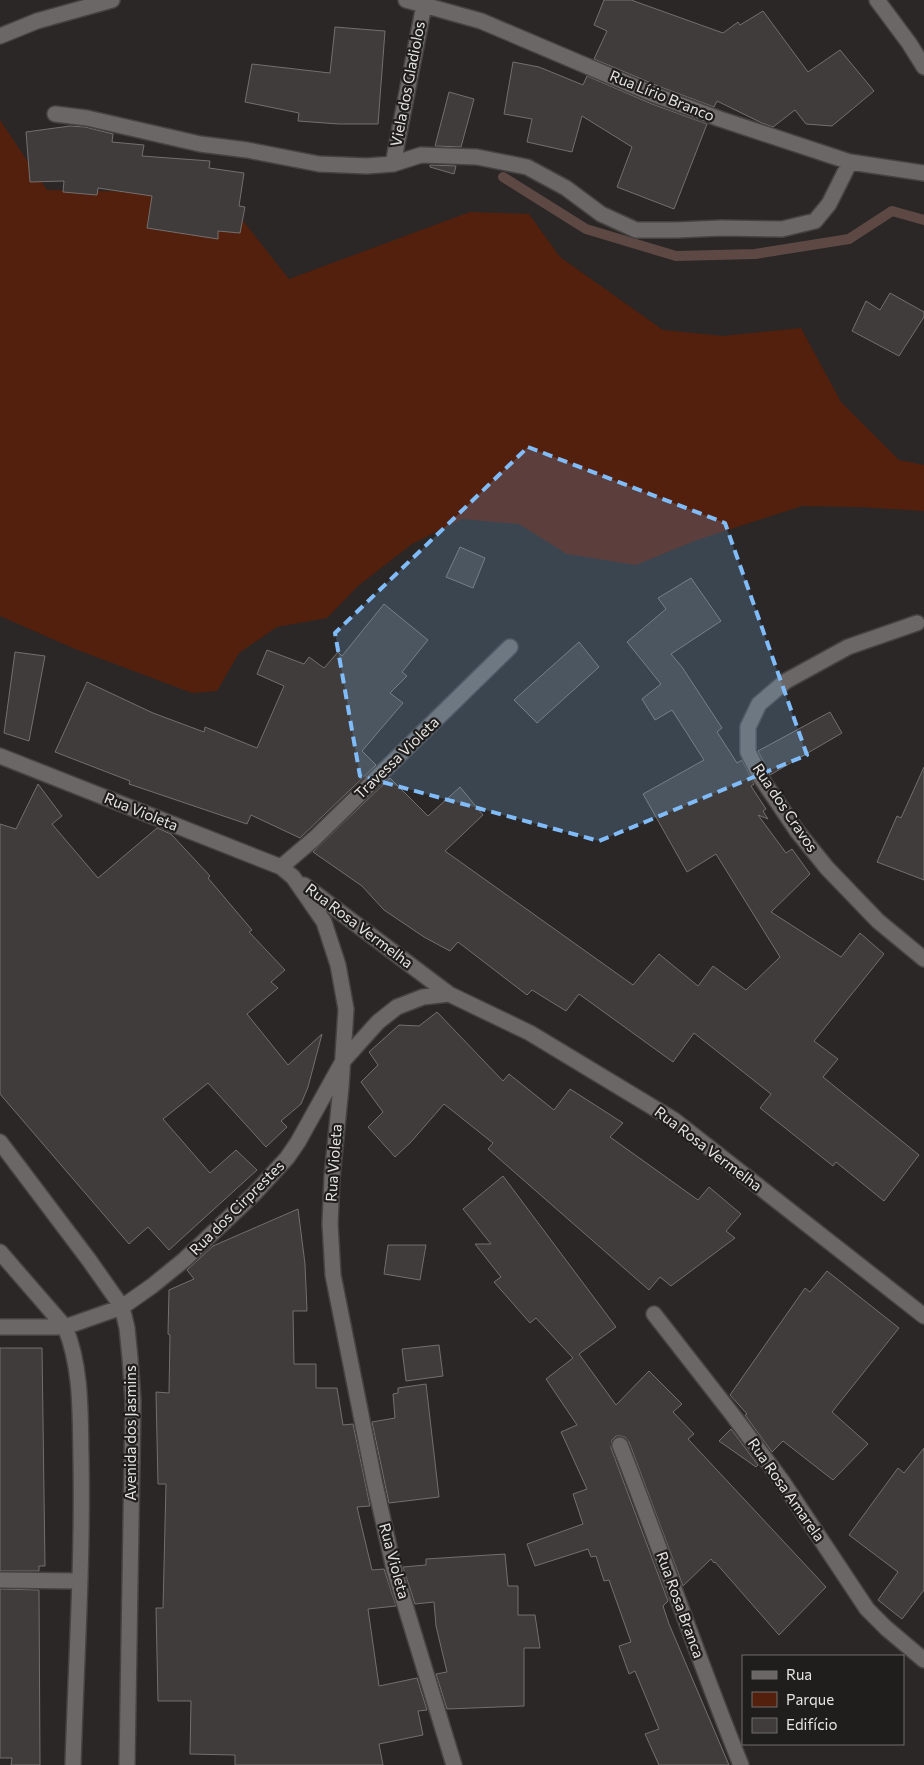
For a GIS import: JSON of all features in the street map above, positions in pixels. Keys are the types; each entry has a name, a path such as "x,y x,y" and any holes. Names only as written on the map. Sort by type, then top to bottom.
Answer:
{"street":[{"path":"0,36 37,21 112,0"},
{"name":"Rua Lírio Branco","path":"406,0 481,21 656,95 720,119 850,162 924,174"},
{"path":"877,0 909,43 924,67"},
{"name":"Viela dos Gladiolos","path":"393,164 424,5"},
{"path":"55,114 88,118 200,144 247,150 319,164 367,166 393,164 421,155 477,157 527,167 566,188 600,214 636,230 782,229 814,221 830,204 850,162"},
{"name":"Rua dos Cravos","path":"917,623 848,647 786,681 759,704 748,727 748,752 761,778 798,831 827,868 878,921 924,959"},
{"name":"Travessa Violeta","path":"287,872 315,838 510,647"},
{"name":"Rua Violeta","path":"0,756 287,872 324,922 338,965 346,1009 332,1177 330,1224 333,1275 394,1570 454,1765"},
{"name":"Rua Rosa Vermelha","path":"287,872 450,994 530,1033 674,1120 924,1316"},
{"path":"343,1061 378,1022 397,1007 424,997 450,994"},
{"name":"Rua dos Cirprestes","path":"0,1328 65,1327 122,1307 152,1286 184,1260 254,1194 287,1158 298,1142 343,1061"},
{"name":"Avenida dos Jasmins","path":"0,1142 122,1307 129,1342 133,1401 128,1765"},
{"path":"0,1252 65,1327 71,1340 80,1391 82,1517 73,1765"},
{"name":"Rua Rosa Amarela","path":"654,1314 782,1481 867,1610 924,1660"},
{"name":"Rua Rosa Branca","path":"620,1445 651,1524 709,1687 741,1765"},
{"path":"0,1580 79,1581"}],"highlighted area":[{"path":"528,447 725,523 807,755 599,841 360,776 335,633"}],"green space":[{"path":"0,120 47,190 147,192 218,189 289,279 470,212 529,214 560,257 663,330 723,336 801,328 841,402 899,460 924,465 924,511 802,506 697,540 636,565 567,554 519,524 462,519 412,544 358,586 327,618 277,627 239,653 217,691 192,693 75,649 0,616"}],"building":[{"path":"604,0 631,0 723,33 738,22 740,25 763,11 808,72 840,50 874,91 832,126 806,124 795,110 773,127 717,101 714,107 594,59 607,31 594,25"},
{"path":"335,27 385,31 378,124 298,121 299,113 245,102 252,64 330,73"},
{"path":"513,62 539,67 583,85 587,76 652,104 707,124 674,209 617,187 632,147 582,116 572,152 527,142 532,119 504,114"},
{"path":"449,92 474,99 461,147 435,146"},
{"path":"70,126 85,127 113,134 112,142 144,145 142,156 210,161 209,168 244,173 239,206 245,207 240,233 218,231 218,239 147,228 152,196 98,188 97,195 63,192 64,181 30,182 26,132"},
{"path":"430,165 456,166 454,174 430,167"},
{"path":"890,293 924,312 924,317 899,356 852,331 866,301 880,310"},
{"path":"460,547 485,558 473,588 446,577"},
{"path":"691,578 721,621 671,654 682,667 722,728 717,732 737,763 742,760 754,784 751,786 766,809 763,811 768,819 758,815 786,853 792,849 810,874 771,912 841,957 860,933 884,954 814,1041 838,1059 823,1077 919,1155 884,1201 836,1162 833,1166 760,1108 771,1094 694,1033 673,1062 579,994 566,1011 532,990 527,995 458,942 450,951 424,937 384,910 362,886 313,852 390,778 428,816 460,787 483,815 445,851 633,985 659,954 698,986 713,966 746,990 780,957 716,854 687,872 643,794 704,760 672,710 655,720 642,699 661,684 627,642 666,609 658,598"},
{"path":"384,604 428,640 402,672 407,676 390,693 403,703 362,751 376,765 300,838 251,815 247,824 129,784 130,781 55,752 87,682 153,713 204,732 205,727 257,748 284,686 257,674 267,650 304,664 309,657 324,668 338,652 342,656"},
{"path":"579,642 599,667 537,723 514,700"},
{"path":"15,652 45,656 29,741 4,733"},
{"path":"830,712 842,733 770,775 758,751"},
{"path":"924,767 924,880 877,862 897,816 901,818"},
{"path":"38,784 62,816 52,824 98,878 157,828 171,834 210,876 208,878 252,930 249,932 285,970 271,982 278,988 247,1014 288,1065 322,1034 308,1087 301,1104 281,1121 287,1127 266,1147 208,1083 163,1119 210,1173 236,1150 257,1170 169,1250 148,1227 129,1244 0,1094 0,824 16,829"},
{"path":"437,1012 503,1081 509,1074 554,1110 570,1089 623,1123 610,1137 698,1200 709,1187 741,1214 726,1231 735,1238 671,1286 660,1277 649,1290 488,1149 493,1143 444,1104 411,1142 395,1157 368,1127 383,1112 361,1082 378,1065 369,1052 399,1025 419,1026"},
{"path":"503,1176 616,1327 579,1354 616,1405 649,1371 682,1404 673,1412 694,1434 688,1439 826,1587 779,1635 711,1559 683,1586 629,1442 625,1437 621,1436 616,1436 612,1440 611,1448 668,1601 663,1606 669,1624 729,1765 659,1765 645,1734 659,1729 635,1671 629,1674 619,1646 631,1642 609,1580 604,1581 596,1556 591,1557 588,1549 535,1566 527,1544 583,1524 573,1494 587,1489 561,1432 577,1425 546,1379 573,1358 536,1318 530,1323 494,1282 501,1277 475,1244 491,1244 463,1209"},
{"path":"298,1209 305,1264 307,1311 293,1311 294,1364 316,1364 316,1388 337,1388 343,1425 353,1424 370,1506 357,1507 372,1570 384,1569 396,1606 368,1609 379,1686 417,1678 427,1710 418,1711 423,1735 379,1744 383,1765 235,1765 235,1755 190,1754 191,1701 158,1701 156,1608 163,1608 166,1484 158,1484 156,1392 169,1393 169,1290 194,1279 187,1270 213,1246"},
{"path":"388,1245 426,1245 420,1280 384,1274"},
{"path":"827,1271 899,1328 832,1412 868,1444 833,1480 783,1441 772,1452 745,1415 747,1414 730,1395 805,1288 810,1292"},
{"path":"439,1345 443,1376 406,1381 402,1349"},
{"path":"0,1348 42,1348 45,1566 39,1566 39,1571 0,1571"},
{"path":"426,1384 439,1497 389,1503 372,1422 395,1418 393,1394 398,1393 398,1388"},
{"path":"731,1429 758,1465 756,1467 719,1441"},
{"path":"924,1448 924,1590 902,1619 878,1600 898,1572 849,1535 898,1468 904,1473"},
{"path":"505,1554 508,1586 518,1586 518,1615 535,1615 540,1648 524,1648 524,1706 447,1709 436,1674 447,1672 436,1626 434,1602 415,1604 403,1567 426,1565 426,1559"},
{"path":"0,1589 39,1590 40,1765 11,1765 12,1758 0,1758"}],"waterway":[{"path":"503,177 586,229 676,256 755,254 849,239 892,211 924,220"}]}
